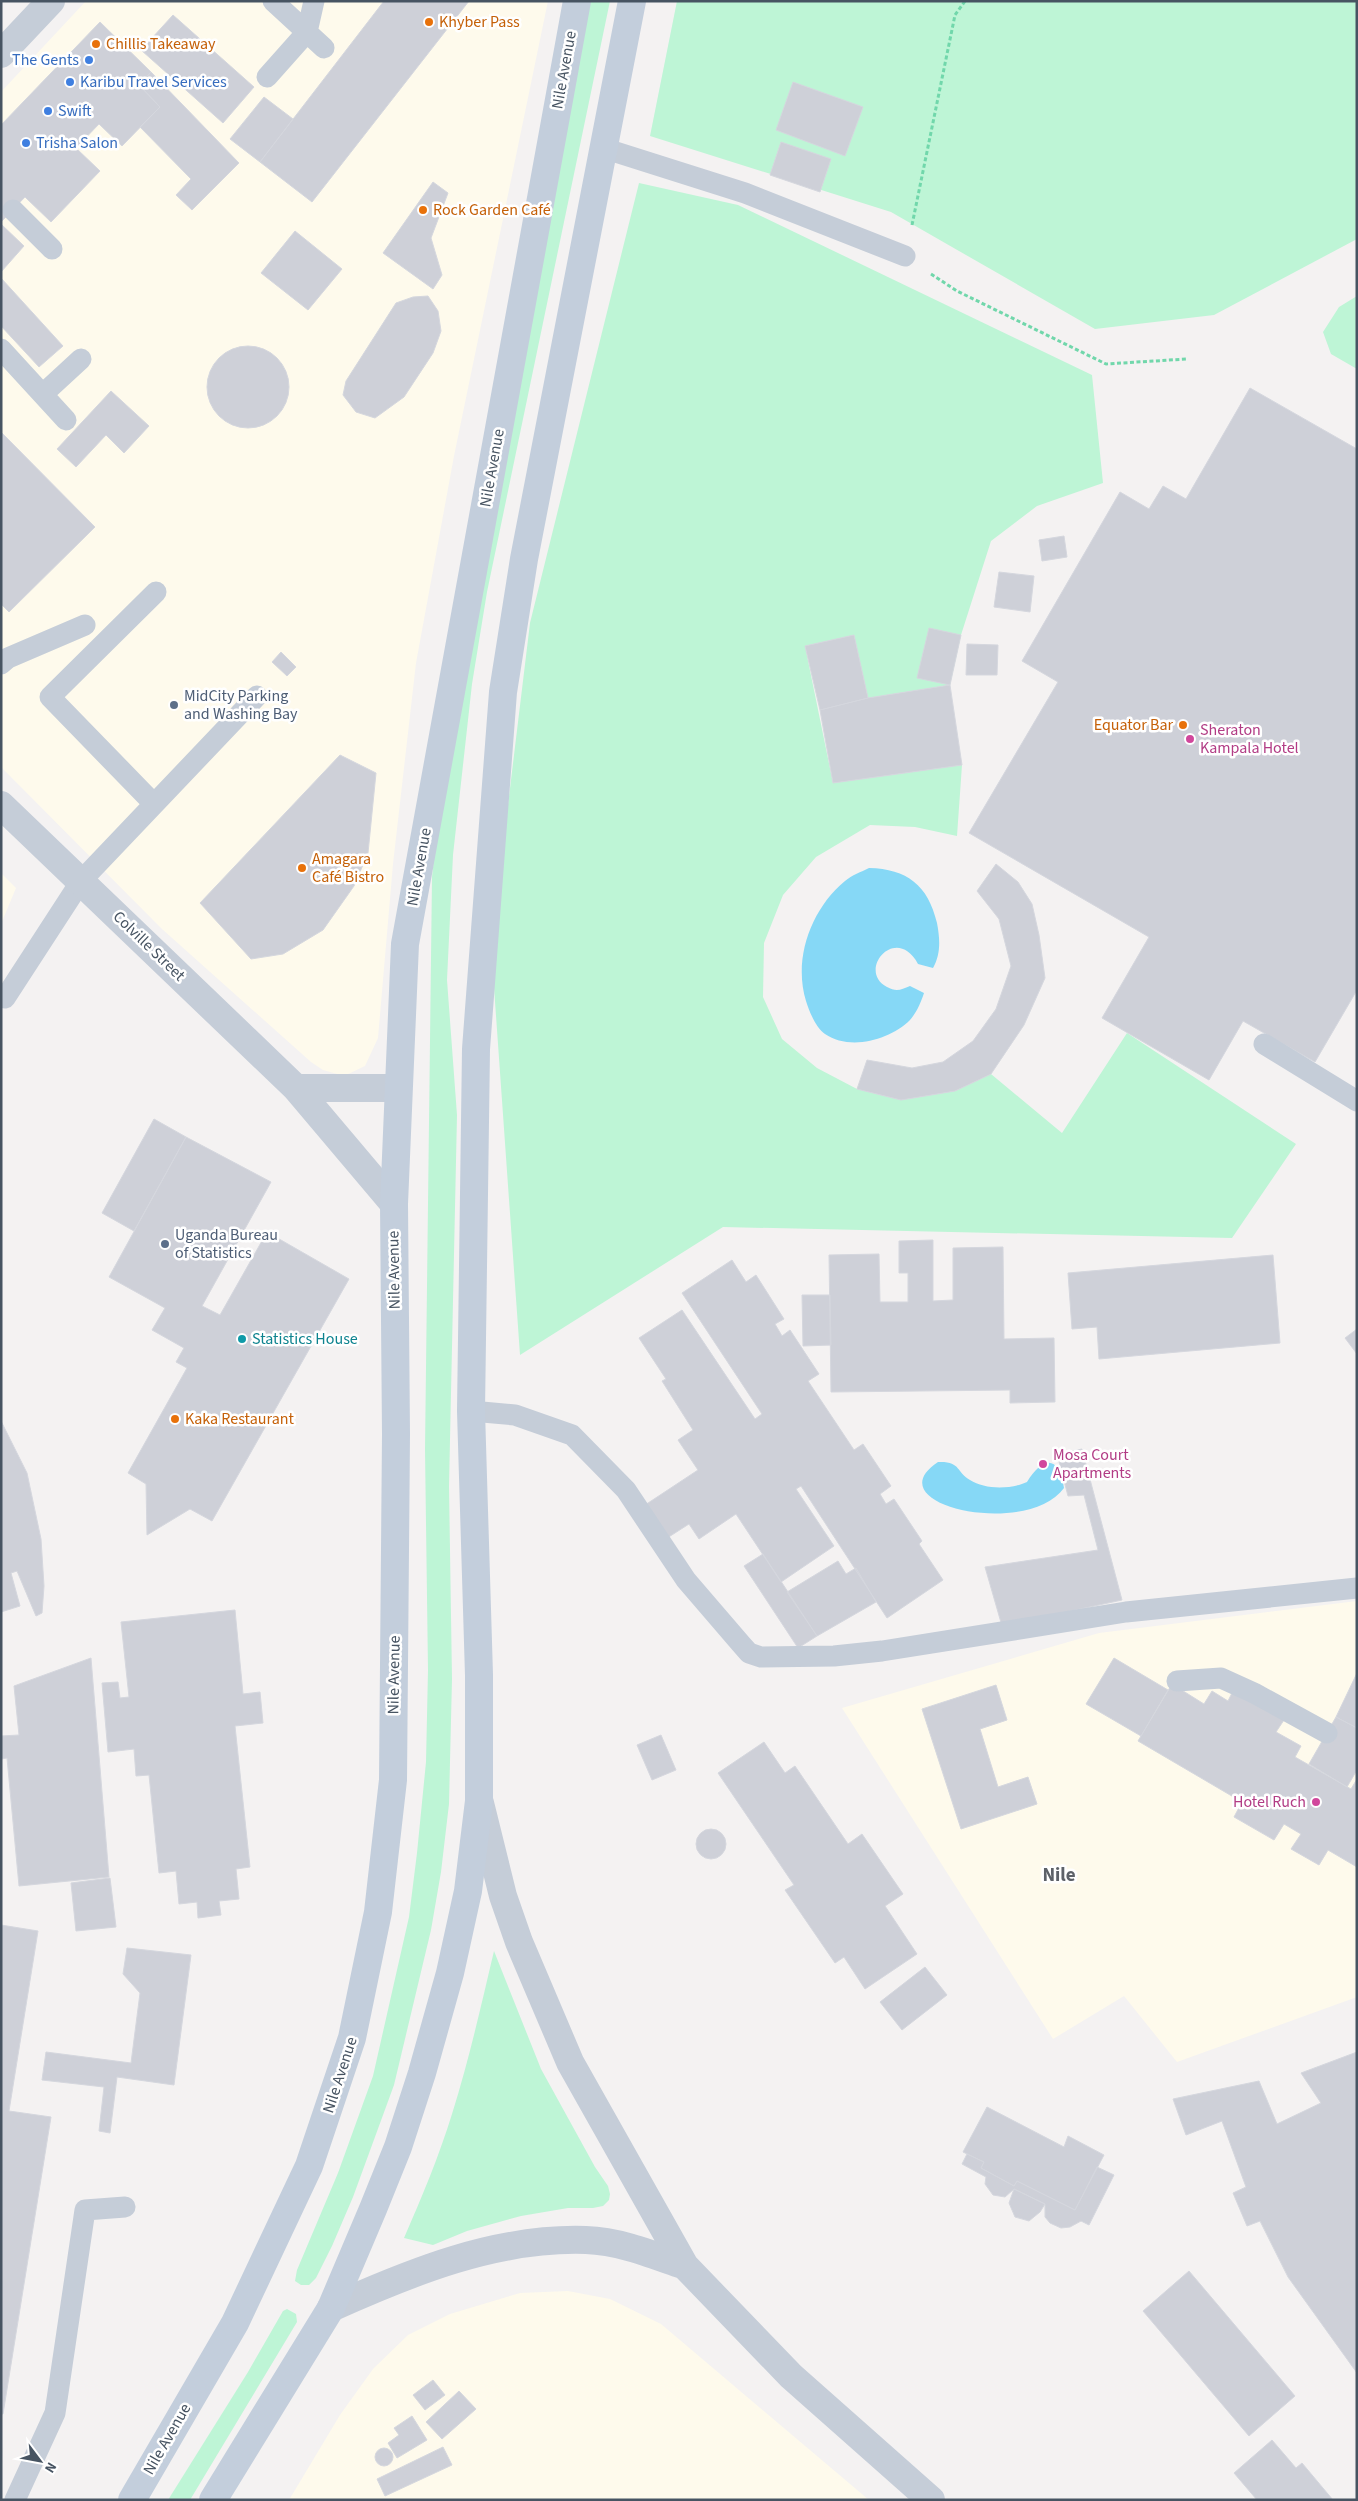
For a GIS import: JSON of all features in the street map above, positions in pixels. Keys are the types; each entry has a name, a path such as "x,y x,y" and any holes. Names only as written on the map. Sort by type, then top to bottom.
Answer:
{"main road":[{"name":"Nile Avenue","path":"132,2500 235,2323 309,2166 352,2038 378,1912 393,1780 396,1444 394,1204 397,1088 405,944 577,1"},
{"path":"213,2500 331,2308 398,2147 422,2073 450,1973 468,1891 479,1801 479,1675 472,1411 476,1049 503,692 526,549 632,1"}],"street":[{"path":"1,54 51,1"},
{"name":"Colville Street","path":"1,805 296,1088 394,1204"},
{"path":"296,1088 397,1088"},
{"path":"479,1801 503,1896 519,1942 570,2062 685,2266 791,2376 931,2500"},
{"path":"331,2308 384,2284 446,2262 489,2251 540,2243 587,2240 640,2250 685,2266"}],"lane":[{"path":"273,1 324,48"},
{"path":"267,77 307,32 314,1"},
{"path":"603,148 745,193 905,256"},
{"path":"13,210 52,249"},
{"path":"1,349 66,420"},
{"path":"43,394 81,359"},
{"path":"154,804 50,697 156,592"},
{"path":"1,664 8,658 85,625"},
{"path":"5,998 81,881 257,696"},
{"path":"1264,1044 1357,1101"},
{"path":"472,1411 516,1415 572,1435 626,1490 686,1580 749,1653 761,1657 834,1656 882,1651 1126,1612 1357,1588"},
{"path":"1177,1681 1221,1678 1254,1693 1327,1733"},
{"path":"15,2500 55,2413 85,2210 124,2207"}],"path":[{"path":"965,1 955,15 905,256 957,291 1106,364 1186,359"}],"shaded area":[{"path":"86,1 548,1 454,456 416,663 393,864 378,1038 365,1066 344,1076 323,1070 311,1062 162,929 1,767 1,92"},
{"path":"1,873 16,888 1,924"},
{"path":"1357,1601 1357,1997 1177,2062 1124,1996 1053,2039 842,1708 1099,1633"},
{"path":"568,2291 610,2299 661,2324 869,2500 289,2500 340,2415 373,2369 408,2335 450,2314 520,2293"}],"green space":[{"path":"588,1 610,1 487,592 472,684 453,855 447,980 457,1115 449,1486 452,1679 449,1804 441,1872 431,1930 394,2085 353,2197 332,2246 316,2278 309,2285 301,2285 295,2281 297,2270 338,2173 373,2076 409,1917 426,1762 428,1670 425,1450 432,877 458,634"},
{"path":"677,1 1357,1 1357,239 1214,315 1095,329 891,212 650,136"},
{"path":"639,183 738,205 1092,375 1103,483 1037,506 991,541 961,635 950,685 868,698 854,635 805,646 833,783 962,765 957,836 915,827 870,825 816,857 783,895 764,943 763,997 782,1039 817,1068 857,1089 901,1100 955,1091 991,1074 1062,1133 1127,1033 1296,1144 1232,1238 723,1227 520,1355 491,945 530,623"},
{"path":"1357,296 1357,369 1331,354 1323,332 1339,307"},
{"path":"494,1951 541,2069 595,2167 608,2186 609,2200 603,2206 593,2208 568,2208 521,2216 467,2231 433,2245 404,2238 442,2145 452,2114"},
{"path":"287,2309 296,2314 297,2322 190,2500 168,2500 248,2372 283,2311"}],"water":[{"path":"869,868 882,869 905,876 922,889 933,910 937,923 939,952 933,968 918,964 909,953 900,948 890,949 883,954 877,962 876,971 879,980 893,990 910,986 924,993 920,1003 910,1020 892,1033 869,1041 846,1042 825,1034 816,1024 811,1014 803,985 802,968 804,952 814,920 833,892 854,875"},
{"path":"938,1462 951,1463 970,1480 983,1486 991,1487 1014,1486 1027,1482 1039,1467 1050,1463 1058,1469 1064,1488 1045,1503 1020,1512 991,1514 963,1510 940,1503 925,1491 923,1478"}],"building":[{"path":"384,1 469,1 312,202 260,162"},
{"path":"173,15 254,87 223,123 141,50"},
{"path":"100,22 151,72 139,85 160,107 122,146 99,124 76,148 100,171 51,222 25,197 1,222 1,125"},
{"path":"151,72 239,163 192,210 176,195 191,179 140,127 160,107 139,85"},
{"path":"793,82 863,107 845,156 776,130"},
{"path":"264,97 293,119 260,162 230,139"},
{"path":"781,142 831,159 820,192 770,175"},
{"path":"433,182 448,193 431,238 442,275 433,289 383,253"},
{"path":"1,224 24,246 1,272"},
{"path":"295,231 342,269 308,310 261,273"},
{"path":"1,278 63,346 39,367 1,326"},
{"path":"428,296 438,311 441,331 433,353 404,397 375,418 356,412 343,395 346,381 396,303 413,297"},
{"path":"248,346 264,349 277,358 286,371 289,387 286,403 277,416 264,425 248,428 232,425 219,416 210,403 207,387 210,371 219,358 232,349"},
{"name":"Sheraton Kampala Hotel","path":"1250,388 1357,449 1357,990 1315,1062 1243,1021 1209,1080 1102,1018 1149,937 969,833 1058,682 1022,661 1120,492 1149,509 1163,486 1186,499"},
{"path":"111,391 149,426 124,453 106,435 76,467 57,449"},
{"path":"1,432 95,527 9,612 1,604"},
{"path":"1064,536 1067,557 1042,561 1039,540"},
{"path":"999,572 1034,576 1030,612 994,607"},
{"path":"929,628 961,635 950,685 917,678"},
{"path":"854,635 868,698 820,710 805,646"},
{"path":"967,644 998,645 997,675 966,675"},
{"path":"281,652 296,667 287,676 272,662"},
{"path":"950,685 962,765 833,783 820,710 868,698"},
{"path":"340,755 376,773 368,853 354,886 323,930 283,954 251,959 200,903"},
{"path":"996,864 1018,882 1032,904 1039,935 1045,978 1024,1025 991,1074 955,1091 901,1100 857,1089 867,1060 912,1068 943,1062 973,1041 996,1009 1011,966 999,919 977,891"},
{"path":"154,1119 186,1137 134,1231 102,1213"},
{"name":"Statistics House","path":"186,1137 271,1182 202,1306 220,1315 267,1232 349,1279 212,1521 190,1509 147,1535 146,1484 128,1473 187,1368 176,1362 184,1348 152,1330 165,1308 109,1277"},
{"path":"933,1240 933,1301 953,1300 953,1248 1003,1247 1004,1339 1054,1338 1055,1402 1010,1403 1010,1390 831,1392 829,1255 879,1254 880,1302 908,1302 908,1273 899,1273 899,1241"},
{"path":"1273,1255 1280,1343 1099,1359 1097,1327 1072,1329 1068,1273"},
{"path":"732,1260 746,1282 756,1275 784,1319 775,1324 782,1336 790,1330 819,1374 808,1381 854,1450 863,1444 891,1486 880,1494 886,1504 894,1499 922,1541 919,1544 943,1580 887,1618 801,1486 796,1489 834,1546 781,1582 736,1514 699,1539 689,1524 664,1540 642,1507 698,1470 678,1440 693,1430 662,1381 666,1379 639,1338 682,1310 755,1419 762,1414 682,1293"},
{"path":"802,1295 830,1295 831,1345 803,1346"},
{"path":"1357,1329 1357,1354 1345,1338"},
{"path":"1,1421 27,1473 41,1539 44,1586 42,1613 36,1616 17,1571 11,1573 20,1606 1,1612"},
{"path":"1082,1449 1122,1600 1002,1626 985,1567 1098,1550 1084,1495 1068,1496 1057,1454"},
{"path":"763,1554 817,1636 798,1648 744,1566"},
{"path":"838,1561 846,1574 856,1568 876,1602 817,1636 787,1592"},
{"path":"235,1610 243,1694 260,1692 263,1723 235,1726 250,1867 236,1869 239,1899 219,1901 221,1915 198,1918 197,1902 179,1904 176,1871 159,1873 149,1775 136,1776 134,1749 108,1752 102,1683 118,1682 120,1698 129,1697 121,1622"},
{"path":"91,1658 109,1877 19,1886 7,1758 1,1759 1,1736 19,1735 14,1686"},
{"path":"1114,1658 1168,1690 1141,1736 1086,1704"},
{"path":"1357,1673 1357,1728 1336,1717"},
{"path":"1172,1684 1204,1704 1212,1691 1228,1701 1233,1691 1284,1720 1276,1732 1301,1746 1295,1757 1351,1789 1357,1779 1357,1867 1328,1850 1319,1865 1291,1849 1301,1834 1284,1824 1274,1840 1234,1817 1242,1802 1138,1741"},
{"path":"996,1685 1007,1720 980,1729 998,1787 1028,1777 1037,1804 961,1829 922,1709"},
{"path":"1336,1717 1357,1728 1357,1770 1347,1787 1309,1764"},
{"path":"661,1735 676,1770 652,1780 637,1745"},
{"path":"764,1742 785,1773 795,1766 848,1844 862,1834 903,1894 885,1906 917,1954 865,1989 844,1957 835,1963 785,1890 794,1885 718,1773"},
{"path":"711,1829 717,1830 725,1838 725,1850 717,1858 711,1859 705,1858 697,1850 696,1844 697,1838 705,1830"},
{"path":"110,1878 116,1927 76,1931 71,1883"},
{"path":"1,1925 38,1931 9,2111 51,2117 3,2414 1,2414"},
{"path":"127,1948 191,1955 174,2085 117,2077 110,2133 99,2131 104,2087 42,2080 46,2052 131,2063 140,1993 123,1974"},
{"path":"925,1967 947,1995 902,2030 880,2002"},
{"path":"1357,2052 1357,2373 1288,2277 1260,2221 1247,2226 1233,2193 1246,2187 1222,2121 1186,2135 1173,2099 1259,2081 1277,2124 1321,2103 1301,2073"},
{"path":"987,2107 1064,2147 1068,2136 1104,2155 1075,2210 1017,2181 1014,2186 981,2168 984,2162 963,2152"},
{"path":"967,2154 984,2162 981,2168 1014,2186 1017,2181 1075,2210 1097,2167 1114,2175 1089,2225 1081,2221 1070,2227 1061,2228 1050,2223 1045,2217 1045,2204 1014,2189 1005,2197 993,2195 985,2184 986,2177 962,2164"},
{"path":"1014,2189 1045,2204 1040,2212 1029,2221 1015,2217 1009,2203"},
{"path":"1189,2271 1295,2396 1249,2436 1143,2311"},
{"path":"433,2380 445,2395 425,2410 413,2395"},
{"path":"459,2391 476,2409 442,2439 426,2422"},
{"path":"412,2416 427,2440 397,2458 388,2443 399,2435 394,2428"},
{"path":"1272,2440 1296,2468 1302,2463 1333,2500 1257,2500 1234,2473"},
{"path":"443,2447 452,2465 385,2496 377,2479"},
{"path":"384,2448 390,2451 393,2457 390,2463 384,2466 378,2463 375,2457 378,2451"}],"place":[{"name":"Khyber Pass","path":"429,22"},
{"name":"Chillis Takeaway","path":"96,44"},
{"name":"The Gents","path":"89,60"},
{"name":"Karibu Travel Services","path":"70,82"},
{"name":"Swift","path":"48,111"},
{"name":"Trisha Salon","path":"26,143"},
{"name":"Rock Garden Café","path":"423,210"},
{"name":"MidCity Parking and Washing Bay","path":"174,705"},
{"name":"Equator Bar","path":"1183,725"},
{"name":"Sheraton Kampala Hotel","path":"1190,739"},
{"name":"Amagara Café Bistro","path":"302,868"},
{"name":"Uganda Bureau of Statistics","path":"165,1244"},
{"name":"Statistics House","path":"242,1339"},
{"name":"Kaka Restaurant","path":"175,1419"},
{"name":"Mosa Court Apartments","path":"1043,1464"},
{"name":"Hotel Ruch","path":"1316,1802"}],"district":[{"name":"Nile","path":"1059,1875"}]}
